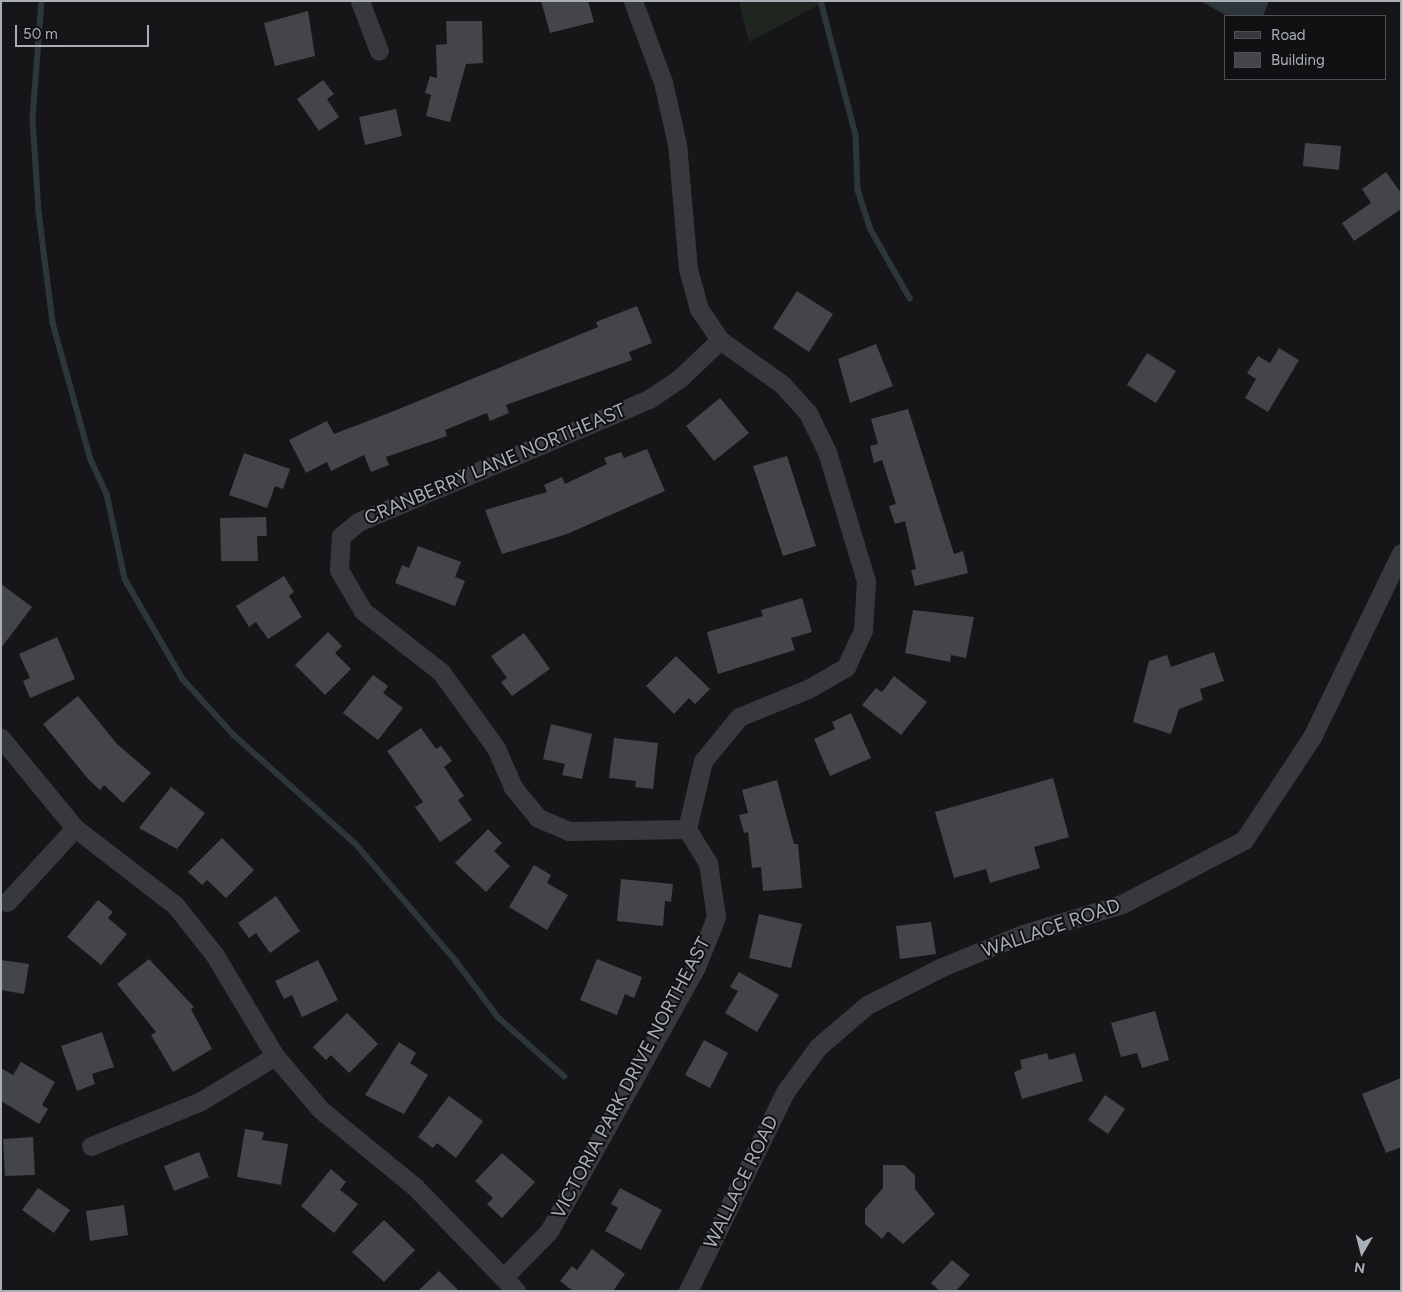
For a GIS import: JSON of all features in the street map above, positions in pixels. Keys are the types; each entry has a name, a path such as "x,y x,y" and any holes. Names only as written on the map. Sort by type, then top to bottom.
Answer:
{"street":[{"path":"360,1 379,52"},
{"path":"633,1 663,82 676,144 688,269 699,309 720,340 783,384 808,413 827,452 866,581 863,630 846,667 808,689 739,717 703,761 687,829"},
{"name":"CRANBERRY LANE NORTHEAST","path":"687,829 570,831 538,818 513,788 496,748 441,672 363,611 339,570 341,536 358,522 649,399 680,378 720,340"},
{"name":"WALLACE ROAD","path":"688,1291 785,1092 818,1047 868,1005 942,967 1023,934 1122,904 1244,840 1312,738 1401,553"},
{"path":"1,738 75,828 175,905 214,954 275,1056 321,1110 415,1187 509,1284"},
{"path":"7,902 75,828"},
{"name":"VICTORIA PARK DRIVE NORTHEAST","path":"509,1284 549,1231 702,950 716,917 708,863 687,829"},
{"path":"91,1146 200,1101 275,1056"}],"shaded area":[{"path":"739,1 826,1 749,42"},
{"path":"1200,1 1269,1 1263,15 1226,15"}],"building":[{"path":"541,1 588,1 594,22 550,33"},
{"path":"308,11 315,56 275,66 264,23"},
{"path":"446,21 482,21 483,63 466,64 450,122 426,116 431,95 425,93 430,76 437,78 436,45 447,44"},
{"path":"323,80 334,94 327,99 339,117 319,131 297,99"},
{"path":"396,109 402,136 365,145 359,117"},
{"path":"1305,143 1341,146 1339,170 1303,166"},
{"path":"1386,172 1401,193 1401,209 1354,241 1342,223 1371,203 1362,189"},
{"path":"797,291 833,314 809,352 773,328"},
{"path":"637,306 652,343 629,352 632,360 506,405 509,413 490,421 487,413 445,430 447,436 386,457 389,465 371,472 364,455 331,471 327,462 306,473 289,440 327,421 334,434 394,411 598,327 596,322"},
{"path":"876,344 893,386 850,403 838,359"},
{"path":"1279,348 1299,360 1268,412 1245,398 1256,379 1247,373 1258,356 1270,363"},
{"path":"1147,353 1176,371 1156,403 1127,385"},
{"path":"720,398 749,433 714,461 686,426"},
{"path":"908,409 954,554 963,551 968,573 915,586 911,570 916,569 905,521 895,524 889,506 896,504 882,460 874,463 870,446 878,444 871,419"},
{"path":"647,449 665,491 567,534 502,554 485,510 547,492 544,485 562,477 565,484 607,464 604,458 621,452 624,458"},
{"path":"244,453 290,469 283,489 275,486 267,508 229,495"},
{"path":"787,456 816,546 783,556 753,466"},
{"path":"266,517 267,536 257,536 258,561 221,561 220,518"},
{"path":"418,546 461,562 455,577 465,581 455,606 395,583 402,565 409,568"},
{"path":"284,576 294,592 289,596 302,617 268,639 256,622 249,627 236,606"},
{"path":"1,584 32,607 1,648"},
{"path":"802,598 812,632 791,638 795,650 718,674 707,632 763,616 761,610"},
{"path":"913,610 974,617 966,658 951,655 950,662 905,653"},
{"path":"328,632 342,646 335,653 351,669 325,695 295,665"},
{"path":"524,633 550,669 512,696 501,682 507,678 491,656"},
{"path":"57,637 75,679 30,698 23,681 30,678 19,654"},
{"path":"1214,652 1224,681 1200,689 1203,700 1179,709 1171,734 1133,722 1149,661 1167,655 1171,667"},
{"path":"676,656 710,689 695,704 689,698 674,714 646,686"},
{"path":"373,675 388,686 383,693 403,708 378,740 343,713"},
{"path":"894,676 927,702 901,735 862,705 876,688 882,692"},
{"path":"78,696 117,744 151,773 123,803 104,785 100,790 89,780 43,724"},
{"path":"851,713 871,758 830,776 814,739 835,729 832,722"},
{"path":"551,724 592,734 582,779 562,775 565,764 543,759"},
{"path":"421,728 436,749 441,746 452,761 444,767 464,796 458,800 472,820 440,842 415,807 423,802 387,751"},
{"path":"614,738 658,743 653,789 635,787 636,781 609,778"},
{"path":"1053,778 1069,837 1034,847 1040,868 990,883 986,869 954,878 935,812"},
{"path":"777,780 794,844 798,844 802,888 763,891 761,867 752,868 748,832 744,833 739,815 748,813 742,790"},
{"path":"171,787 205,813 177,849 139,828"},
{"path":"488,829 502,843 494,851 510,866 486,892 455,863"},
{"path":"222,838 254,870 226,898 207,880 202,885 188,872"},
{"path":"534,865 551,875 547,883 568,895 547,930 509,907"},
{"path":"621,879 673,884 671,902 665,901 663,926 617,921"},
{"path":"276,896 300,931 270,953 256,933 249,938 238,923"},
{"path":"98,900 113,912 108,918 127,934 101,965 67,937"},
{"path":"759,914 802,924 791,968 749,958"},
{"path":"931,922 936,954 900,959 896,926"},
{"path":"149,959 194,1007 191,1009 212,1049 173,1072 151,1035 156,1032 117,984"},
{"path":"597,959 642,977 634,998 625,994 617,1015 580,1000"},
{"path":"1,960 29,964 24,994 1,990"},
{"path":"318,960 338,1000 302,1017 292,995 284,999 275,981"},
{"path":"739,972 779,995 757,1032 725,1013 738,991 730,987"},
{"path":"1155,1011 1169,1060 1142,1068 1137,1053 1121,1057 1111,1023"},
{"path":"347,1013 378,1044 349,1073 331,1055 326,1060 313,1047"},
{"path":"102,1032 114,1067 92,1074 95,1084 77,1091 61,1046"},
{"path":"704,1040 728,1053 710,1088 685,1075"},
{"path":"399,1042 416,1053 410,1063 428,1075 404,1114 365,1095"},
{"path":"1047,1053 1049,1060 1075,1053 1083,1081 1022,1099 1014,1072 1022,1069 1020,1060"},
{"path":"21,1062 55,1082 42,1105 48,1109 39,1124 1,1101 1,1068 13,1075"},
{"path":"1401,1078 1401,1147 1386,1153 1362,1094"},
{"path":"1105,1095 1125,1109 1108,1134 1088,1120"},
{"path":"449,1096 483,1121 456,1158 437,1143 433,1148 418,1137"},
{"path":"245,1129 264,1132 262,1140 288,1144 281,1185 237,1177"},
{"path":"33,1137 35,1175 5,1176 3,1139"},
{"path":"199,1152 209,1177 174,1191 164,1166"},
{"path":"502,1153 535,1182 502,1218 487,1204 493,1198 475,1181"},
{"path":"883,1165 904,1165 915,1175 915,1189 935,1214 903,1244 888,1231 882,1239 865,1224 865,1209 883,1188"},
{"path":"331,1169 346,1182 340,1190 358,1204 334,1233 301,1206"},
{"path":"38,1188 70,1210 54,1233 22,1210"},
{"path":"620,1188 662,1210 641,1250 605,1231 618,1208 611,1204"},
{"path":"124,1205 128,1235 90,1241 86,1211"},
{"path":"384,1220 415,1250 384,1282 352,1252"},
{"path":"592,1249 625,1274 613,1291 573,1291 560,1281 572,1266 577,1270"},
{"path":"952,1260 970,1275 956,1291 940,1291 931,1283"},
{"path":"439,1271 459,1291 418,1291"}],"waterway":[{"path":"42,1 33,119 39,212 53,323 91,460 107,494 125,579 183,679 234,735 355,843 456,961 498,1017 564,1076"},
{"path":"821,1 856,135 858,190 870,228 910,298"}]}
